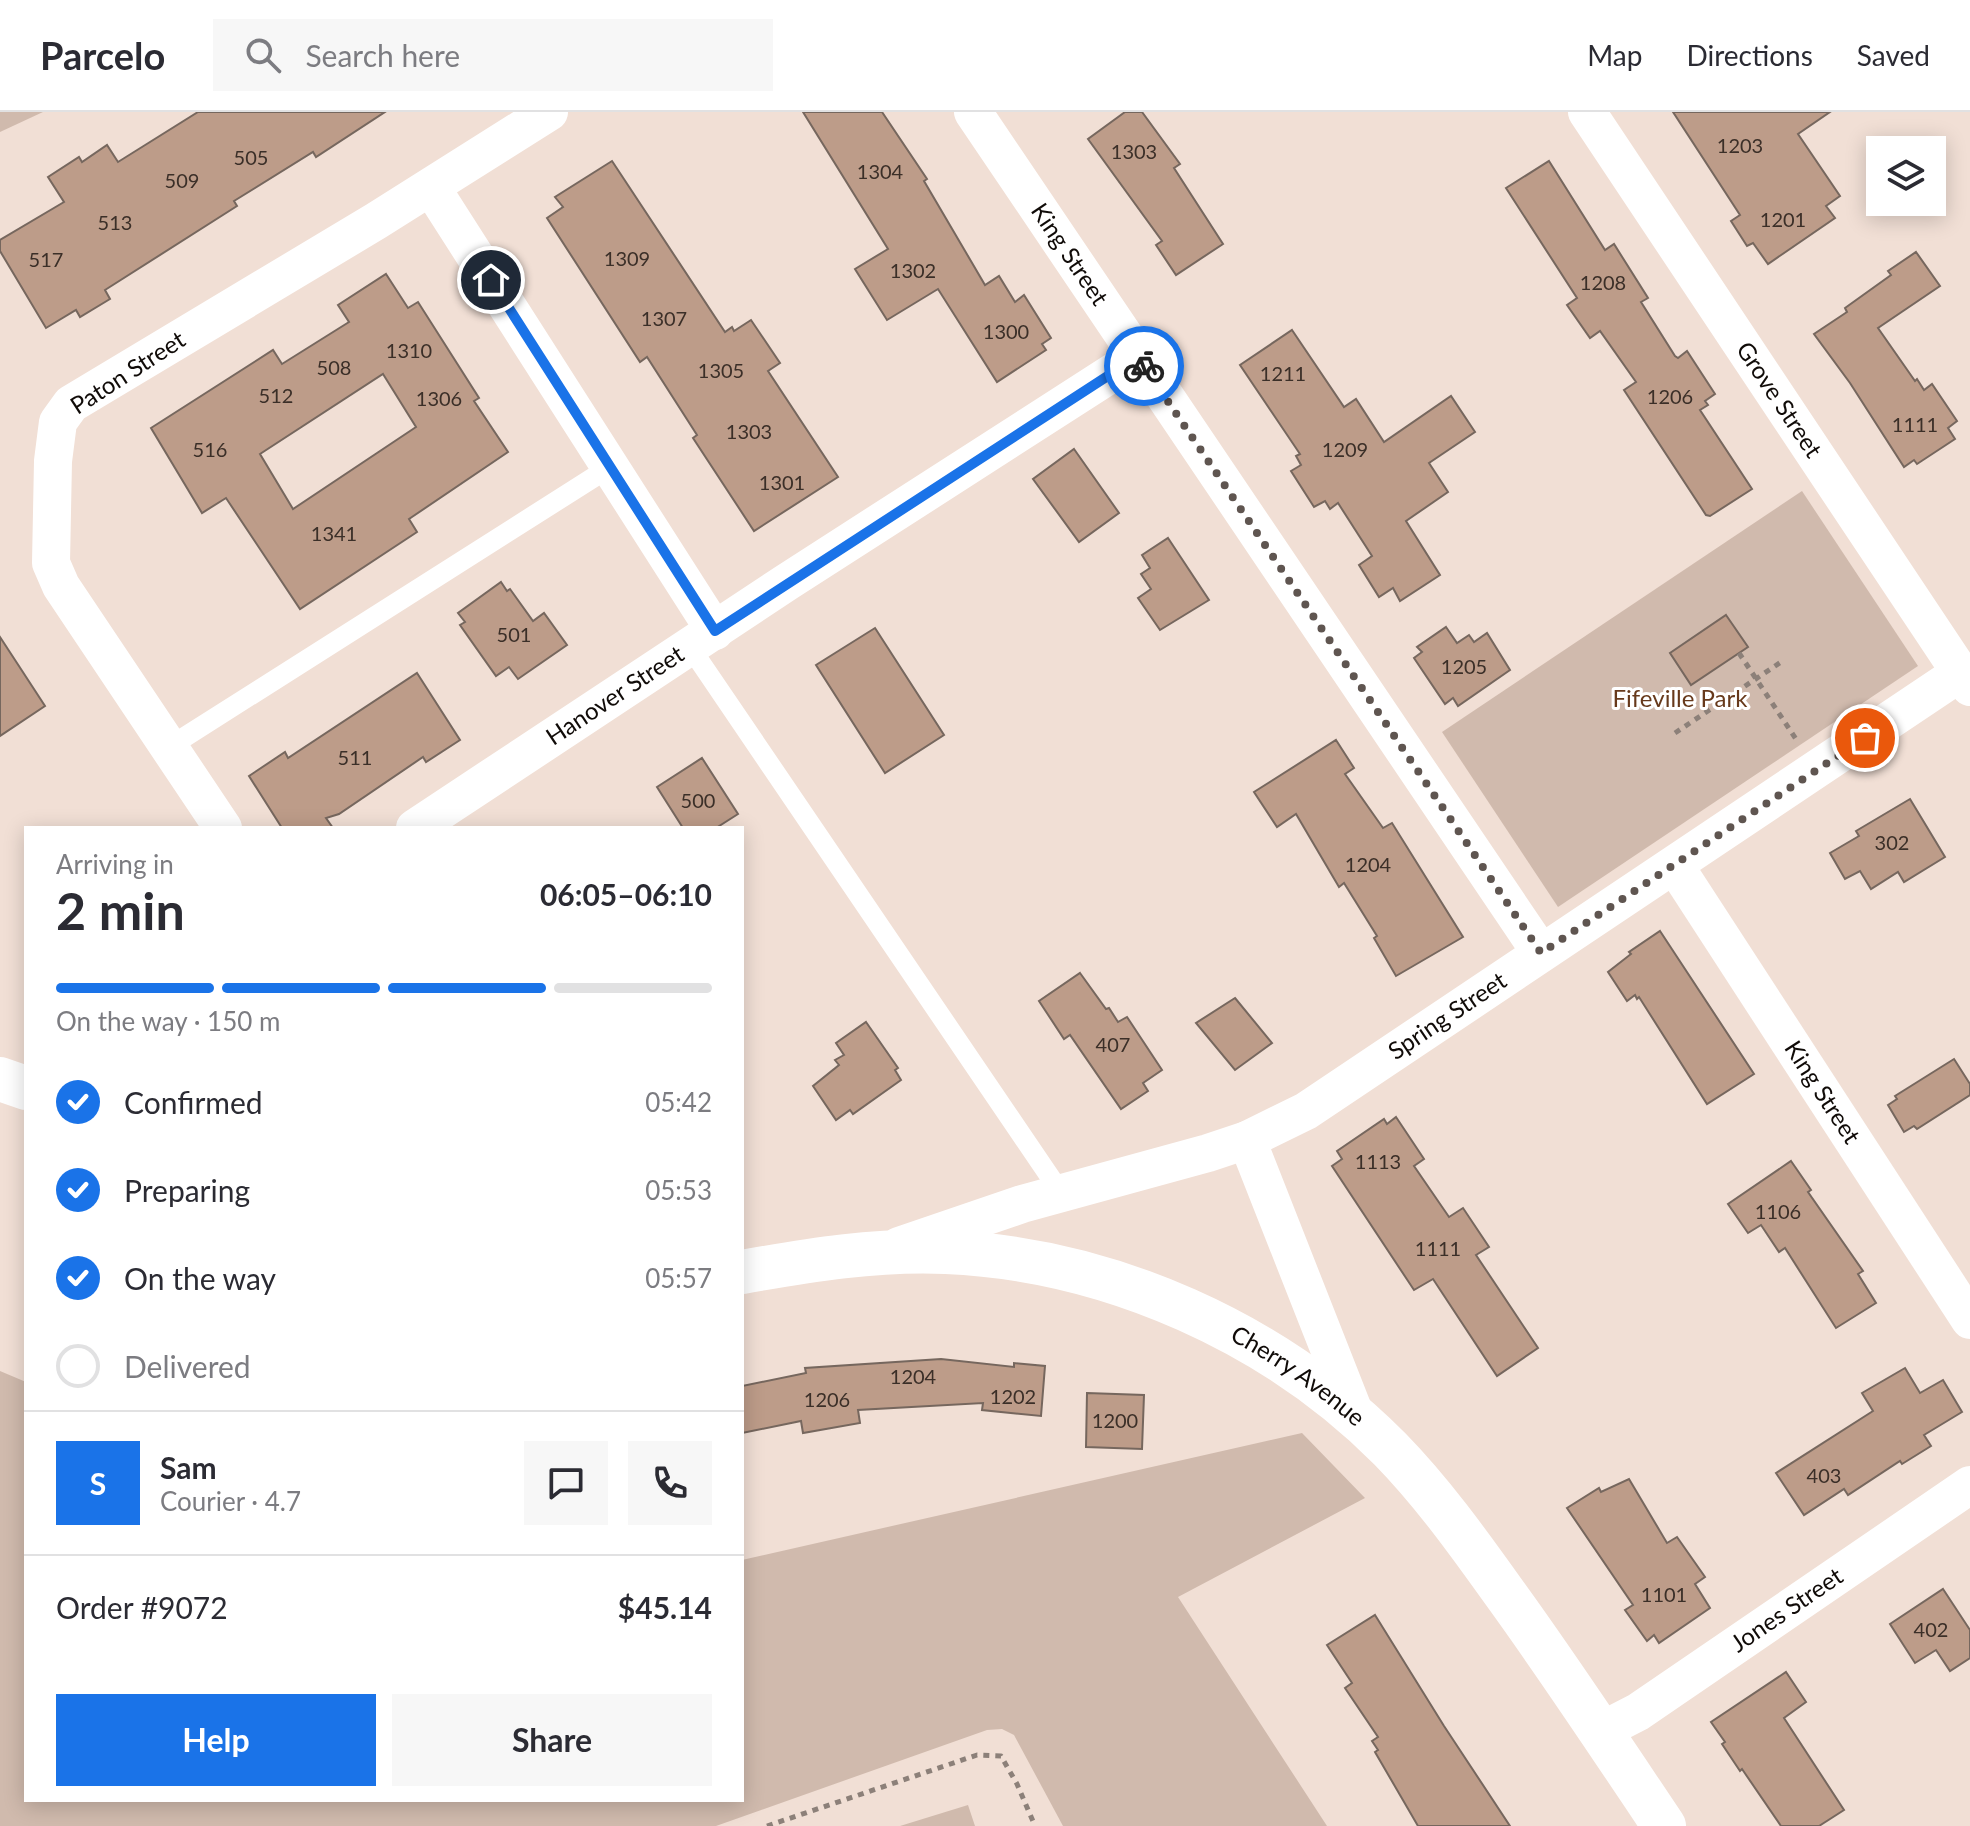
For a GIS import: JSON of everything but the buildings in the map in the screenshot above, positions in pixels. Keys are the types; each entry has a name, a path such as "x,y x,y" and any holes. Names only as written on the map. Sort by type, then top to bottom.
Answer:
{"street":[{"name":"Paton Street","path":"222,826 61,586 51,563 53,461 58,422 71,404 431,187 549,112"},
{"name":"King Street","path":"973,112 1541,953"},
{"name":"Grove Street","path":"1587,112 1965,680"},
{"path":"431,187 610,467 703,639"},
{"name":"Hanover Street","path":"418,826 1137,357"},
{"name":"Spring Street","path":"884,1252 1022,1204 1247,1140 1306,1111 1817,770 1965,680"},
{"name":"King Street","path":"1675,866 1970,1320"},
{"path":"0,1079 24,1087"},
{"path":"1247,1140 1356,1417"},
{"name":"Cherry Avenue","path":"744,1272 884,1252 946,1252 1011,1258 1078,1271 1149,1294 1235,1332 1305,1376 1392,1451 1464,1536 1664,1826"},
{"name":"Jones Street","path":"1601,1731 1638,1712 1970,1485"}],"lane":[{"path":"169,747 610,467"},
{"path":"703,639 1061,1193"}],"path":[{"path":"1739,653 1817,770"},
{"path":"1675,733 1784,660"},
{"path":"767,1826 977,1755 1001,1756 1035,1826"}],"green space":[{"path":"0,112 43,112 0,132"},
{"name":"Fifeville Park","path":"1802,491 1918,666 1558,907 1442,732"},
{"path":"0,1371 24,1381 24,1802 744,1802 744,1560 1302,1433 1365,1498 1178,1597 1327,1826 1063,1826 1014,1735 1002,1729 987,1730 716,1826 0,1826"},
{"path":"968,1805 975,1826 900,1826"}],"way so far":[{"path":"1144,366 1541,953 1865,738"}],"route":[{"path":"491,280 715,631 1137,357 1144,366"}]}
